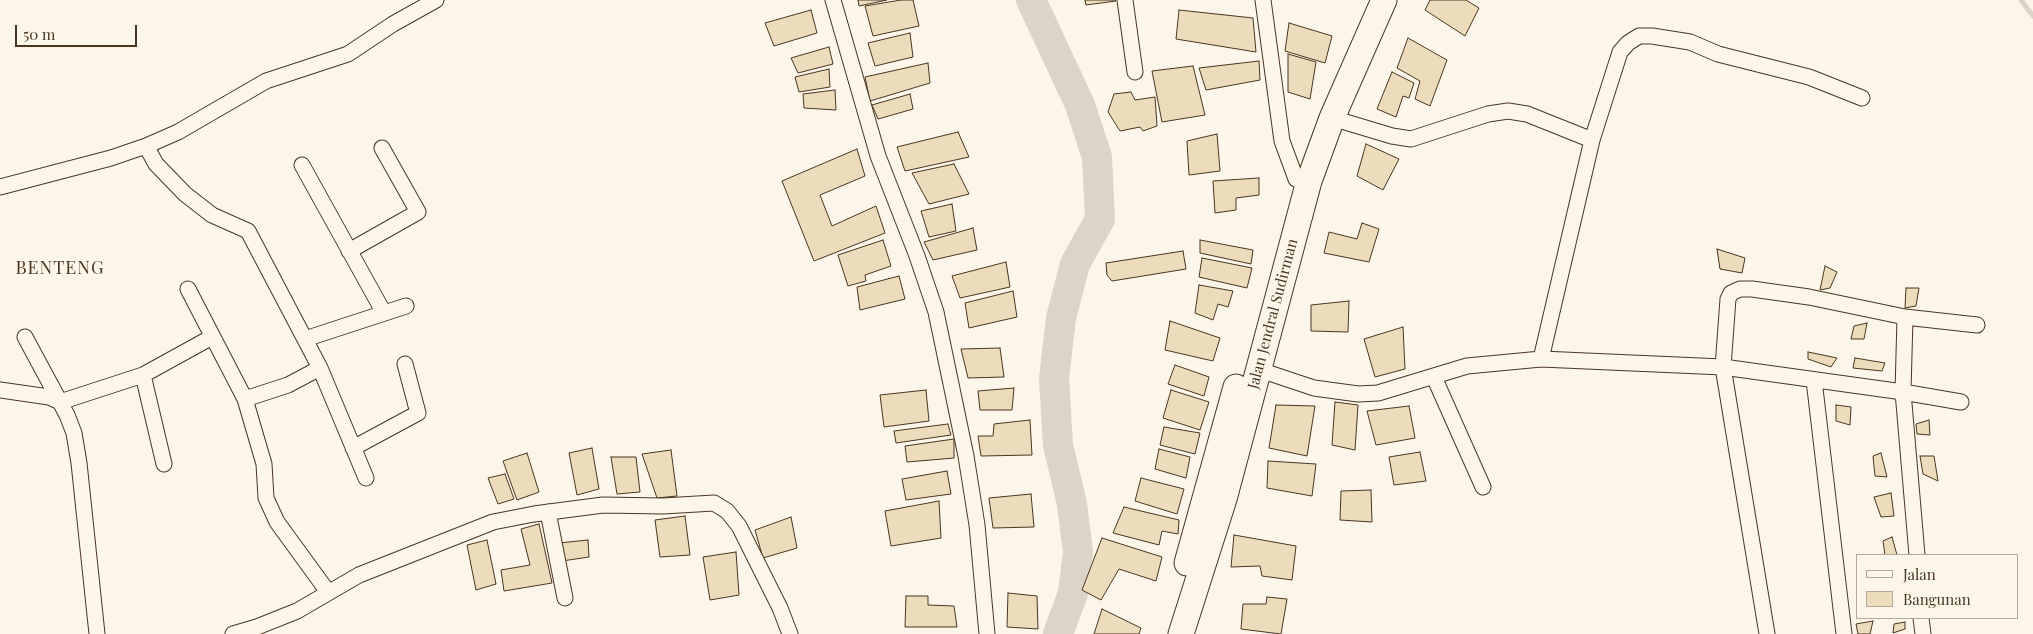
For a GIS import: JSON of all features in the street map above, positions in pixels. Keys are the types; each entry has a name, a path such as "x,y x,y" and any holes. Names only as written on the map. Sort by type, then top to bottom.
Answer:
{"highway":[{"name":"Jalan Jendral Sudirman","path":"1181,634 1224,499 1303,180 1316,117 1366,0"},
{"name":"Jalan Jendral Sudirman","path":"1164,634 1187,562 1283,218 1332,118 1384,0"}],"street":[{"path":"0,187 111,158 146,146 178,132 266,81 348,54 393,24 436,0"},
{"path":"833,0 878,156 917,256 936,312 956,399 972,499 985,601 986,634"},
{"path":"1124,0 1135,72"},
{"path":"1263,0 1282,140 1303,180"},
{"path":"1540,359 1592,140 1620,52 1628,43 1639,36 1667,37 1690,42 1718,54 1809,77 1862,98"},
{"path":"1332,118 1392,136 1411,139 1488,114 1508,111 1527,114 1592,140"},
{"path":"146,146 156,164 185,194 212,215 248,231 320,368 366,478"},
{"path":"349,251 418,212 382,148"},
{"path":"302,165 384,313"},
{"path":"188,289 245,399 264,464 266,498 277,522 328,592"},
{"path":"1767,634 1723,367 1728,299 1731,293 1740,289 1809,297 1906,318 1977,325"},
{"path":"304,339 406,306"},
{"path":"1906,318 1903,392 1917,554"},
{"path":"0,390 49,397 60,402 142,374 212,336"},
{"path":"25,337 60,402 74,433 79,463 97,634"},
{"path":"1257,370 1314,388 1358,394 1378,393 1467,366 1540,359 1723,367 1961,402"},
{"path":"353,448 418,413 405,364"},
{"path":"245,399 288,385 320,368"},
{"path":"142,374 164,464"},
{"path":"1434,377 1482,487"},
{"path":"1814,380 1844,634"},
{"path":"233,634 257,627 297,610 358,575 492,522 603,505 663,506 714,503 728,511 739,526 780,608 790,634"},
{"path":"548,512 565,598"},
{"path":"1921,619 1923,634"}],"building":[{"path":"858,0 887,0 859,6"},
{"path":"913,0 919,26 873,36 865,6"},
{"path":"1085,0 1115,0 1116,1 1086,5"},
{"path":"1430,0 1466,0 1479,8 1465,36 1425,10"},
{"path":"811,10 817,33 774,46 765,23"},
{"path":"1179,10 1253,18 1256,52 1176,39"},
{"path":"1289,23 1332,36 1325,63 1285,51"},
{"path":"910,33 913,57 875,66 868,43"},
{"path":"1408,38 1447,60 1430,106 1415,99 1420,81 1397,68"},
{"path":"829,47 833,64 798,73 791,58"},
{"path":"1288,54 1316,62 1310,99 1288,92"},
{"path":"1259,61 1260,80 1206,90 1199,68"},
{"path":"928,63 930,83 870,101 865,77"},
{"path":"1193,66 1205,115 1162,122 1152,71"},
{"path":"829,69 830,87 799,92 795,77"},
{"path":"1392,72 1414,83 1409,98 1403,96 1396,117 1377,109"},
{"path":"835,90 836,110 804,108 803,94"},
{"path":"1131,92 1135,100 1155,97 1157,126 1143,131 1140,127 1120,131 1108,112 1114,94"},
{"path":"910,94 913,109 878,119 872,105"},
{"path":"958,132 969,157 905,171 897,147"},
{"path":"1217,134 1220,171 1189,175 1187,141"},
{"path":"1366,144 1399,159 1383,190 1357,176"},
{"path":"857,149 865,176 820,195 832,226 876,206 885,233 814,261 782,181"},
{"path":"954,164 969,194 929,204 912,173"},
{"path":"1259,178 1259,195 1236,198 1236,210 1215,213 1213,181"},
{"path":"952,204 956,231 929,237 921,211"},
{"path":"1362,223 1379,229 1369,262 1324,253 1329,232 1357,239"},
{"path":"973,228 977,250 933,260 924,242"},
{"path":"883,240 891,266 865,275 866,281 848,286 838,255"},
{"path":"1200,240 1253,250 1251,264 1200,253"},
{"path":"1717,249 1745,258 1742,273 1720,269"},
{"path":"1183,251 1186,269 1112,281 1107,275 1106,263"},
{"path":"1202,258 1252,268 1247,288 1199,277"},
{"path":"1006,262 1010,287 960,298 952,276"},
{"path":"1825,266 1837,272 1830,288 1820,290"},
{"path":"899,276 905,299 860,310 857,287"},
{"path":"1199,285 1233,291 1228,307 1218,304 1213,320 1195,313"},
{"path":"1906,288 1919,288 1916,306 1905,308"},
{"path":"1013,291 1017,317 969,328 965,303"},
{"path":"1349,301 1348,332 1311,331 1311,305"},
{"path":"1170,321 1220,338 1213,361 1165,350"},
{"path":"1867,323 1864,339 1851,339 1854,326"},
{"path":"1403,327 1405,369 1375,377 1364,339"},
{"path":"1000,348 1004,377 968,378 961,349"},
{"path":"1808,352 1837,358 1831,367 1808,359"},
{"path":"1855,358 1885,363 1882,371 1853,368"},
{"path":"1175,365 1209,377 1204,396 1168,384"},
{"path":"1014,388 1012,410 980,410 978,391"},
{"path":"926,390 929,421 884,427 880,395"},
{"path":"1171,390 1209,402 1200,430 1163,418"},
{"path":"1335,402 1358,405 1355,450 1332,445"},
{"path":"1276,405 1315,406 1307,456 1269,448"},
{"path":"1836,405 1851,407 1850,425 1836,421"},
{"path":"1409,406 1415,438 1376,445 1367,411"},
{"path":"1030,420 1032,455 981,456 978,436 993,436 994,424"},
{"path":"1929,420 1930,435 1917,434 1916,424"},
{"path":"948,424 951,435 896,443 894,431"},
{"path":"1164,427 1200,433 1195,454 1160,445"},
{"path":"954,439 954,458 907,462 905,446"},
{"path":"592,448 599,489 577,495 569,453"},
{"path":"1159,449 1190,457 1186,478 1155,469"},
{"path":"671,450 677,496 657,498 642,454"},
{"path":"1420,452 1426,481 1394,485 1389,457"},
{"path":"527,453 539,492 517,500 503,461"},
{"path":"1881,453 1887,477 1875,476 1873,456"},
{"path":"1920,456 1934,456 1938,481 1923,474"},
{"path":"611,457 636,457 640,492 617,494"},
{"path":"1268,461 1316,464 1312,496 1267,488"},
{"path":"947,471 951,494 906,500 902,479"},
{"path":"505,474 514,499 498,504 488,478"},
{"path":"1141,478 1184,489 1177,514 1135,501"},
{"path":"1371,490 1372,522 1340,520 1341,491"},
{"path":"1891,493 1894,516 1881,517 1874,497"},
{"path":"1031,494 1034,527 993,528 989,498"},
{"path":"939,501 941,538 891,546 885,511"},
{"path":"1124,507 1179,520 1178,534 1162,531 1159,545 1113,533"},
{"path":"685,516 690,555 660,557 655,520"},
{"path":"791,517 797,548 763,558 755,530"},
{"path":"539,524 552,583 504,591 501,570 530,565 521,529"},
{"path":"1234,535 1296,546 1292,580 1262,576 1260,566 1231,567"},
{"path":"1892,537 1897,554 1885,554 1883,541"},
{"path":"1102,538 1162,557 1156,581 1119,569 1101,600 1082,590"},
{"path":"487,540 496,584 476,590 467,545"},
{"path":"588,540 589,557 562,561 559,543"},
{"path":"736,552 739,595 710,600 703,557"},
{"path":"1008,593 1037,596 1038,629 1007,627"},
{"path":"906,596 928,596 928,605 954,606 957,627 905,627"},
{"path":"1267,597 1287,599 1281,634 1241,629 1243,604 1266,604"},
{"path":"1102,609 1141,628 1139,634 1094,634"},
{"path":"1873,621 1870,634 1858,634 1856,624"},
{"path":"1905,622 1905,629 1893,633 1894,624"}],"waterway":[{"path":"1031,0 1080,105 1097,157 1100,219 1075,264 1061,318 1054,378 1058,445 1072,504 1078,552 1073,593 1058,634"},
{"path":"2021,0 2033,16"}],"district":[{"name":"BENTENG","path":"60,268"}]}
